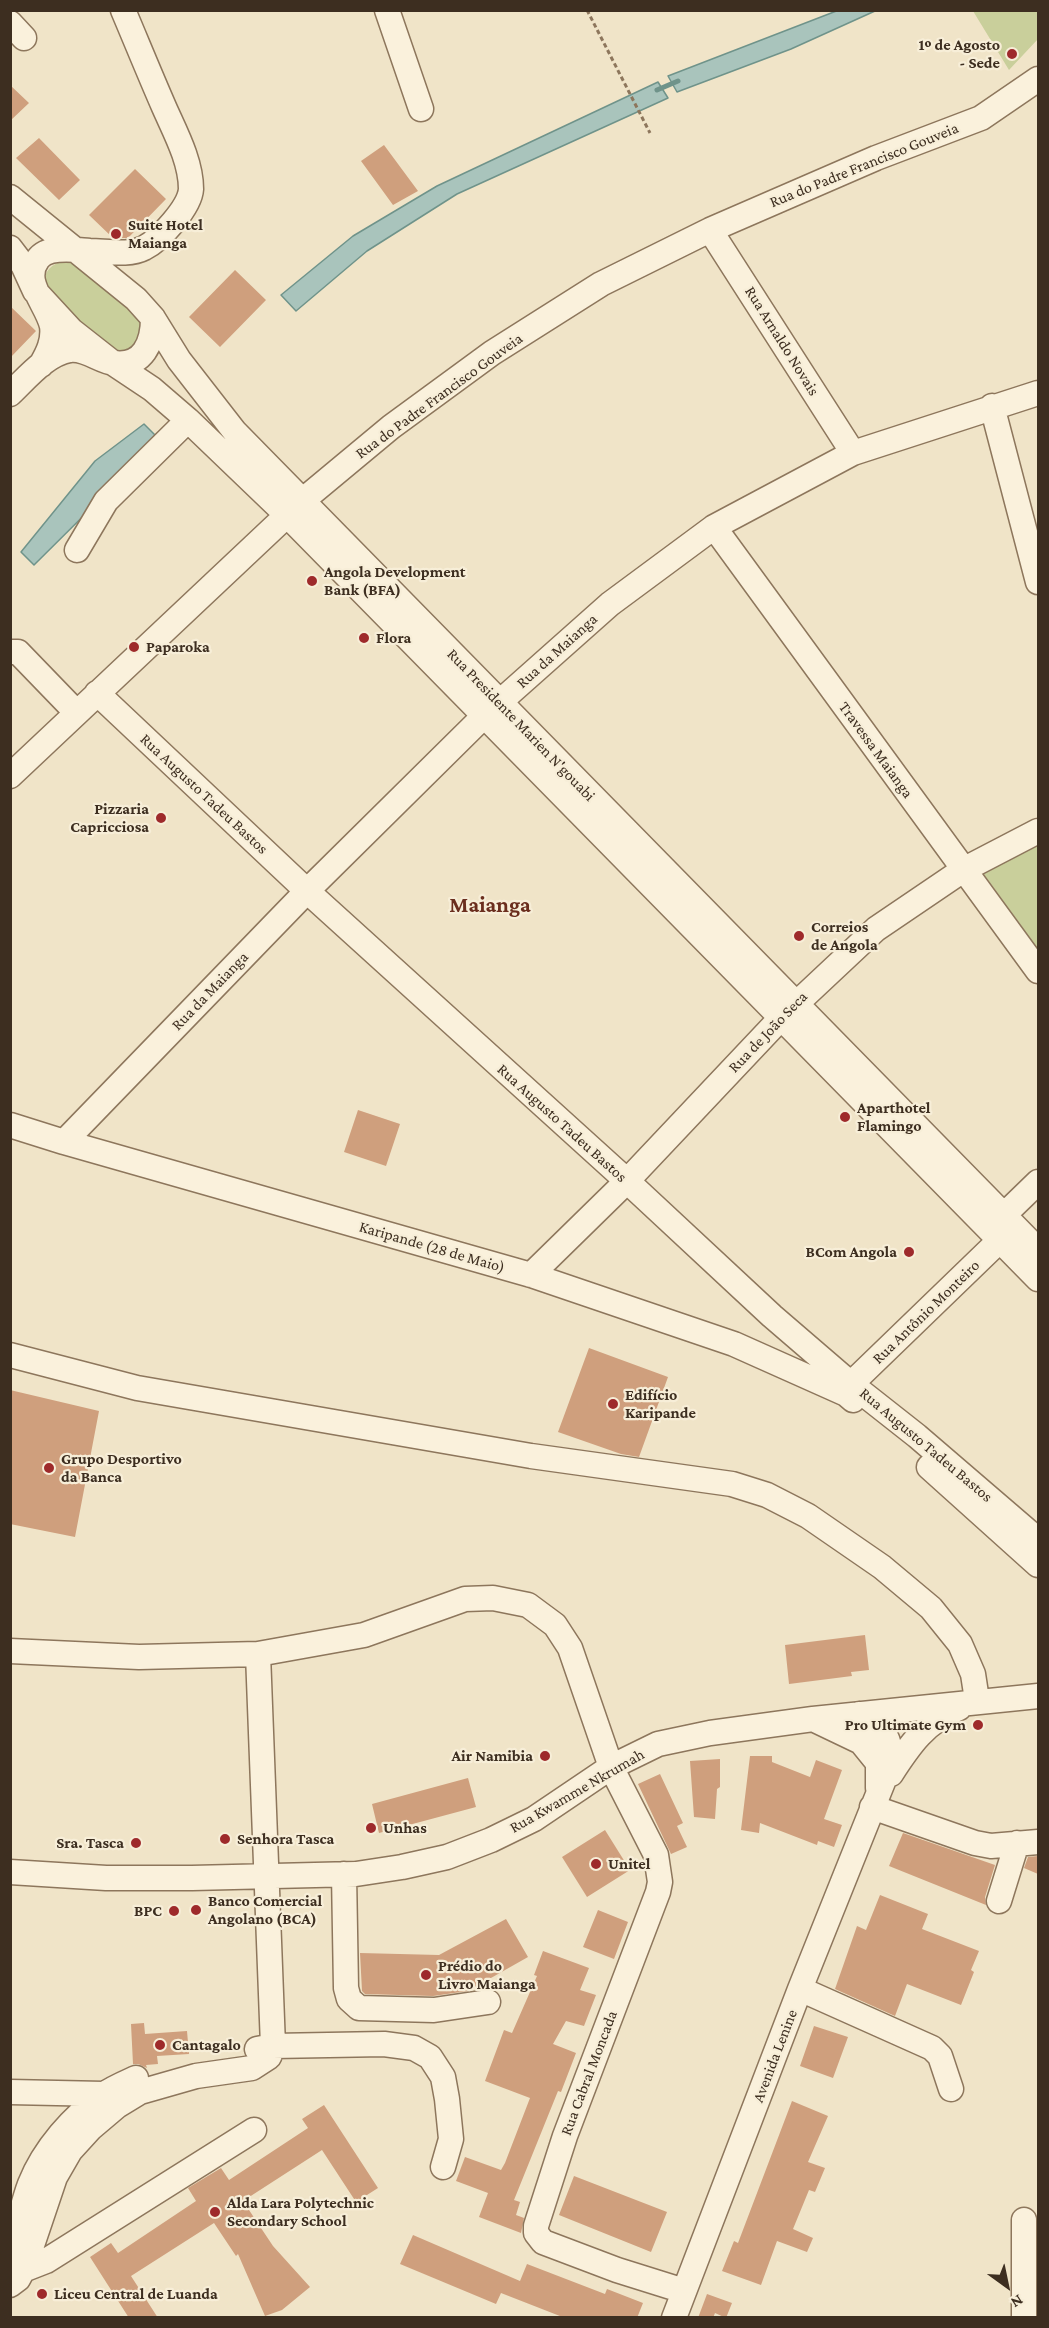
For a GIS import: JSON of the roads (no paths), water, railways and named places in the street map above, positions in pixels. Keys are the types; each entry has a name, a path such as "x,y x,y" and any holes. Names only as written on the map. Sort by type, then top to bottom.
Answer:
{"street":[{"path":"41,365 50,350 52,328 35,291 32,271 39,257 54,249 129,252 144,248 183,210 191,191 189,169 176,133 123,10"},
{"path":"387,10 421,109"},
{"name":"Rua do Padre Francisco Gouveia","path":"10,776 295,508 391,427 492,353 601,284 710,230 876,158 981,118 1038,79"},
{"name":"Rua Presidente Marien N'gouabi","path":"10,198 117,282 153,318 179,360 295,508 788,1011 1038,1279"},
{"name":"Rua Arnaldo Novais","path":"710,230 853,453"},
{"name":"Rua Presidente Marien N'gouabi","path":"10,248 23,266 35,291 71,330 113,363 152,389 295,508"},
{"path":"10,394 41,365 70,350 88,352 113,363 130,362 145,353 153,336 153,318"},
{"name":"Rua da Maianga","path":"64,1142 307,891 491,709 610,604 714,527 853,453 992,406 1038,393"},
{"path":"992,406 1038,582"},
{"path":"77,550 106,501 188,420"},
{"name":"Travessa Maianga","path":"714,527 1038,971"},
{"path":"10,652 18,652 76,712"},
{"name":"Rua Augusto Tadeu Bastos","path":"97,693 307,891 627,1181 1038,1565"},
{"name":"Rua de João Seca","path":"531,1275 627,1181 788,1011 876,929 963,870 1038,831"},
{"name":"Rua Presidente Marien N'gouabi","path":"788,1011 1004,1215 1038,1250"},
{"name":"Karipande (28 de Maio)","path":"10,1125 531,1275 734,1344 848,1389"},
{"path":"1004,1215 1038,1182"},
{"name":"Rua Antônio Monteiro","path":"848,1389 1000,1240"},
{"path":"734,1344 756,1346 772,1339 775,1327 772,1316"},
{"path":"10,1355 137,1388 531,1456 732,1484 767,1495 808,1516 882,1567 931,1608 960,1644 973,1674 978,1700 947,1713 929,1724 909,1746 875,1801 975,1843 991,1846 1028,1842"},
{"name":"Rua Augusto Tadeu Bastos","path":"848,1389 917,1436 1038,1540"},
{"path":"10,1651 139,1656 258,1654 364,1635 465,1599 493,1598 528,1605 555,1625 570,1648 611,1767"},
{"path":"90,2117 117,2106 140,2092 196,2076 252,2068 269,2057 273,2046 258,1654"},
{"name":"Rua Kwamme Nkrumah","path":"10,1872 106,1878 344,1874 402,1867 447,1857 491,1840 534,1819 611,1767 658,1744 710,1733 813,1719 978,1700 1038,1696"},
{"name":"Avenida Lenine","path":"674,2318 800,1989 888,1772 892,1750 881,1728 859,1714"},
{"name":"Avenida Lenine","path":"813,1719 861,1742 878,1763 875,1801"},
{"name":"Rua Cabral Moncada","path":"611,1767 656,1855 660,1882 565,2136 536,2226 536,2233 543,2242 617,2270 684,2291"},
{"path":"999,1901 1028,1842"},
{"path":"344,1874 346,1988 349,1999 358,2008 434,2010 488,2002"},
{"path":"800,1989 932,2048 940,2056 951,2089"},
{"path":"10,2092 104,2094 140,2076 164,2068 273,2046 384,2044 414,2048 430,2057 443,2077 451,2139 443,2167"},
{"path":"14,2268 55,2176 104,2094"},
{"path":"14,2268 46,2261 254,2130"},
{"path":"1024,2220 1024,2318"}],"water":[{"path":"839,10 875,11 791,49 677,92 668,76"},
{"path":"658,82 668,98 457,194 367,251 296,311 281,295 353,236 437,186"},
{"path":"144,424 160,440 34,565 21,552 95,461"}],"waterway":[{"path":"657,90 678,81"}],"place":[{"name":"1º de Agosto - Sede","path":"1012,54"},
{"name":"Suite Hotel Maianga","path":"116,234"},
{"name":"Angola Development Bank (BFA)","path":"312,581"},
{"name":"Flora","path":"364,638"},
{"name":"Paparoka","path":"134,647"},
{"name":"Pizzaria Capricciosa","path":"161,818"},
{"name":"Correios de Angola","path":"799,936"},
{"name":"Aparthotel Flamingo","path":"845,1117"},
{"name":"BCom Angola","path":"909,1252"},
{"name":"Edifício Karipande","path":"613,1404"},
{"name":"Grupo Desportivo da Banca","path":"49,1468"},
{"name":"Pro Ultimate Gym","path":"978,1725"},
{"name":"Air Namibia","path":"545,1756"},
{"name":"Unhas","path":"371,1828"},
{"name":"Senhora Tasca","path":"225,1839"},
{"name":"Sra. Tasca","path":"136,1843"},
{"name":"Unitel","path":"596,1864"},
{"name":"Banco Comercial Angolano (BCA)","path":"196,1910"},
{"name":"BPC","path":"174,1911"},
{"name":"Prédio do Livro Maianga","path":"426,1975"},
{"name":"Cantagalo","path":"160,2045"},
{"name":"Alda Lara Polytechnic Secondary School","path":"215,2212"},
{"name":"Liceu Central de Luanda","path":"42,2294"}],"district":[{"name":"Maianga","path":"490,905"}]}
